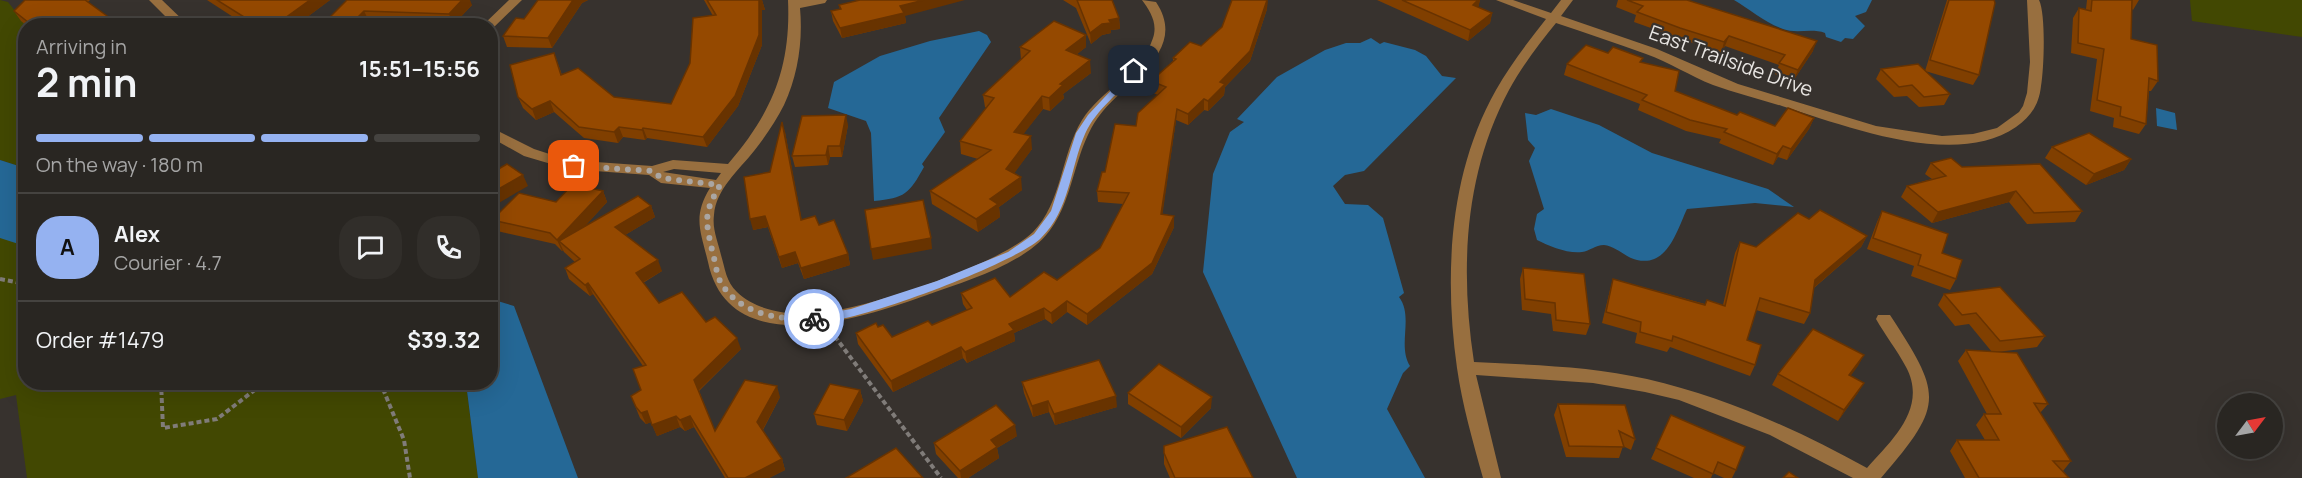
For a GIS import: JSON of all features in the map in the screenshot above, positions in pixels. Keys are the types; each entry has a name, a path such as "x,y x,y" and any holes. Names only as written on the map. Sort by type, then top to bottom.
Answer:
{"street":[{"path":"155,0 174,18"},
{"path":"497,18 516,0"},
{"path":"821,0 795,2 796,39 787,81 767,122 720,185 710,203 706,222 720,280 730,295 745,306 766,315 793,319 822,319 852,313 941,284 1011,254 1038,236 1056,212 1081,133 1103,102 1150,55 1159,37 1160,25 1156,11 1148,0"},
{"name":"East Trailside Drive","path":"1502,0 1654,53 1715,81 1861,128 1924,139 1953,139 1987,134 2013,124 2026,114 2035,91 2035,4 2033,0"},
{"path":"1492,478 1478,431 1465,368 1458,302 1458,252 1463,205 1472,163 1485,126 1502,91 1521,60 1567,0"},
{"path":"498,136 530,154 555,162 595,169 653,171 673,164 733,169"},
{"path":"653,171 661,178 720,185"},
{"path":"1465,368 1585,375 1669,391 1756,420 1813,446 1869,478 1913,427 1920,410 1922,392 1917,372 1884,319"}],"path":[{"path":"0,279 18,282"},
{"path":"828,327 941,478"},
{"path":"161,390 163,428 217,418 254,390"},
{"path":"383,390 404,440 410,478"}],"green space":[{"path":"0,0 8,2 21,18 18,18 18,166 0,160"},
{"path":"2190,0 2302,0 2302,37 2192,21"},
{"path":"0,236 18,241 18,390 467,390 478,478 27,478 16,395 0,399"}],"water":[{"path":"1734,0 1872,0 1866,12 1855,16 1865,26 1853,39 1845,38 1841,42 1826,37 1825,33 1783,29 1764,20"},
{"path":"979,31 987,35 991,42 939,118 945,132 922,164 924,167 919,176 905,193 893,198 874,201 871,133 866,121 828,108 834,82 880,56 930,41"},
{"path":"1371,38 1380,44 1384,42 1415,50 1426,56 1442,76 1456,78 1364,171 1345,175 1333,186 1345,204 1368,205 1383,218 1404,293 1399,297 1405,313 1405,349 1410,366 1403,373 1387,409 1425,478 1297,478 1203,272 1213,174 1230,132 1244,122 1237,119 1277,77 1325,50 1346,43 1360,43"},
{"path":"2156,108 2175,113 2177,130 2157,126"},
{"path":"1551,109 1599,125 1652,153 1768,189 1794,207 1755,203 1687,209 1670,245 1656,258 1648,261 1633,259 1613,247 1604,245 1577,252 1547,245 1537,240 1534,229 1537,214 1544,209 1529,161 1535,148 1528,140 1525,113 1536,115"},
{"path":"0,160 18,166 18,244 0,238"},
{"path":"498,301 514,306 578,478 478,478 467,390 498,390"}],"building":[{"path":"25,0 85,0 110,18 23,18 14,11"},
{"path":"217,0 310,0 285,18 244,17"},
{"path":"347,0 462,0 449,14 364,11 357,18 329,18"},
{"path":"538,0 573,0 548,38 503,36 516,18 524,19"},
{"path":"707,0 759,0 759,35 735,96 703,137 643,128 642,130 619,127 614,132 579,127 550,101 532,109 518,97 510,65 554,53 561,75 578,68 614,97 671,104 690,63 693,18 716,15"},
{"path":"860,0 924,0 900,6 904,13 840,28 831,11 841,9 839,5"},
{"path":"1077,0 1112,0 1119,18 1109,20 1111,23 1102,24 1090,33"},
{"path":"1232,0 1267,0 1250,51 1220,82 1225,84 1208,101 1204,99 1188,114 1177,109 1161,214 1174,216 1152,263 1087,314 1067,301 1051,313 1044,308 1009,324 1014,330 965,352 961,347 891,381 856,333 876,323 878,327 883,325 892,337 928,321 932,325 972,308 961,293 995,278 1010,297 1044,272 1057,280 1100,248 1129,193 1097,191 1102,172 1105,172 1115,124 1136,126 1138,113 1166,87 1151,81 1176,59 1173,58 1190,42 1201,46 1222,27"},
{"path":"1402,0 1478,0 1473,5 1492,13 1470,30"},
{"path":"1627,0 1687,0 1817,41 1798,70 1779,63 1785,55 1729,36 1724,42 1680,28 1637,12 1643,6"},
{"path":"1949,0 1994,0 1979,75 1930,60"},
{"path":"2092,0 2132,0 2131,39 2157,45 2158,81 2149,78 2146,124 2120,116 2121,107 2097,100 2104,49 2078,43 2079,8 2091,11"},
{"path":"1054,21 1086,35 1066,50 1090,60 1060,84 1063,85 1049,98 1042,96 1014,132 1031,136 1006,169 1021,177 990,199 998,204 976,219 930,191 991,150 960,141 994,98 983,95 1030,51 1020,47"},
{"path":"1586,45 1608,53 1613,47 1643,58 1640,62 1679,71 1675,91 1737,115 1740,112 1775,126 1788,108 1814,118 1791,149 1783,146 1777,154 1724,132 1727,129 1690,120 1642,100 1647,95 1567,64"},
{"path":"1918,64 1950,94 1924,97 1912,85 1899,87 1881,69"},
{"path":"846,115 840,146 828,146 826,155 792,156 802,116"},
{"path":"782,122 801,220 815,216 819,225 834,220 848,254 801,268 795,252 779,257 765,216 750,219 744,177 770,172"},
{"path":"2089,133 2131,159 2094,174 2052,147"},
{"path":"1951,158 1962,167 2040,164 2082,211 2034,213 2016,191 1938,212 1907,186 1946,176 1931,163"},
{"path":"507,164 523,175 498,189 498,169"},
{"path":"573,184 603,191 557,240 550,233 498,221 498,214 519,193 556,202"},
{"path":"638,196 651,206 615,227 658,260 636,273 659,303 682,292 706,322 715,317 737,338 694,380 715,431 745,380 777,386 757,422 782,459 745,478 728,478 690,416 680,420 676,416 652,425 647,411 641,413 631,396 641,390 633,369 646,365 588,283 585,285 565,268 580,259 559,241"},
{"path":"923,200 931,238 871,249 865,210"},
{"path":"1820,210 1867,236 1815,280 1810,313 1760,298 1747,340 1761,345 1755,365 1673,336 1672,341 1640,332 1641,322 1606,312 1613,279 1705,305 1707,300 1725,306 1740,242 1756,247 1798,213 1809,219"},
{"path":"1882,211 1948,234 1942,253 1962,260 1956,279 1918,265 1921,255 1873,238"},
{"path":"1523,268 1584,274 1590,324 1556,320 1555,303 1525,299"},
{"path":"2000,287 2045,336 2000,341 1976,313 1962,315 1944,294"},
{"path":"1813,329 1864,355 1849,375 1864,383 1844,410 1778,374"},
{"path":"1966,350 2017,353 2048,404 2034,403 2071,461 2053,461 2069,478 1979,478 1957,440 1999,440 1984,414 2001,414"},
{"path":"1099,360 1116,396 1054,414 1048,401 1032,406 1022,382"},
{"path":"1159,364 1212,397 1181,427 1128,393"},
{"path":"830,384 860,390 844,420 814,414"},
{"path":"1558,404 1625,405 1635,439 1619,431 1624,447 1569,446"},
{"path":"996,405 1015,425 991,440 997,447 960,471 934,443"},
{"path":"1671,415 1745,447 1736,470 1718,462 1713,474 1656,448"},
{"path":"1227,427 1253,478 1175,478 1164,453 1164,446"},
{"path":"896,448 923,478 846,478"},
{"path":"1789,472 1798,478 1783,478"}],"way so far":[{"path":"574,166 653,171 661,178 720,185 710,203 706,222 720,280 730,295 745,306 766,315 814,319"}],"route":[{"path":"814,319 852,313 912,295 1011,254 1038,236 1056,212 1081,133 1103,102 1134,71"}]}
